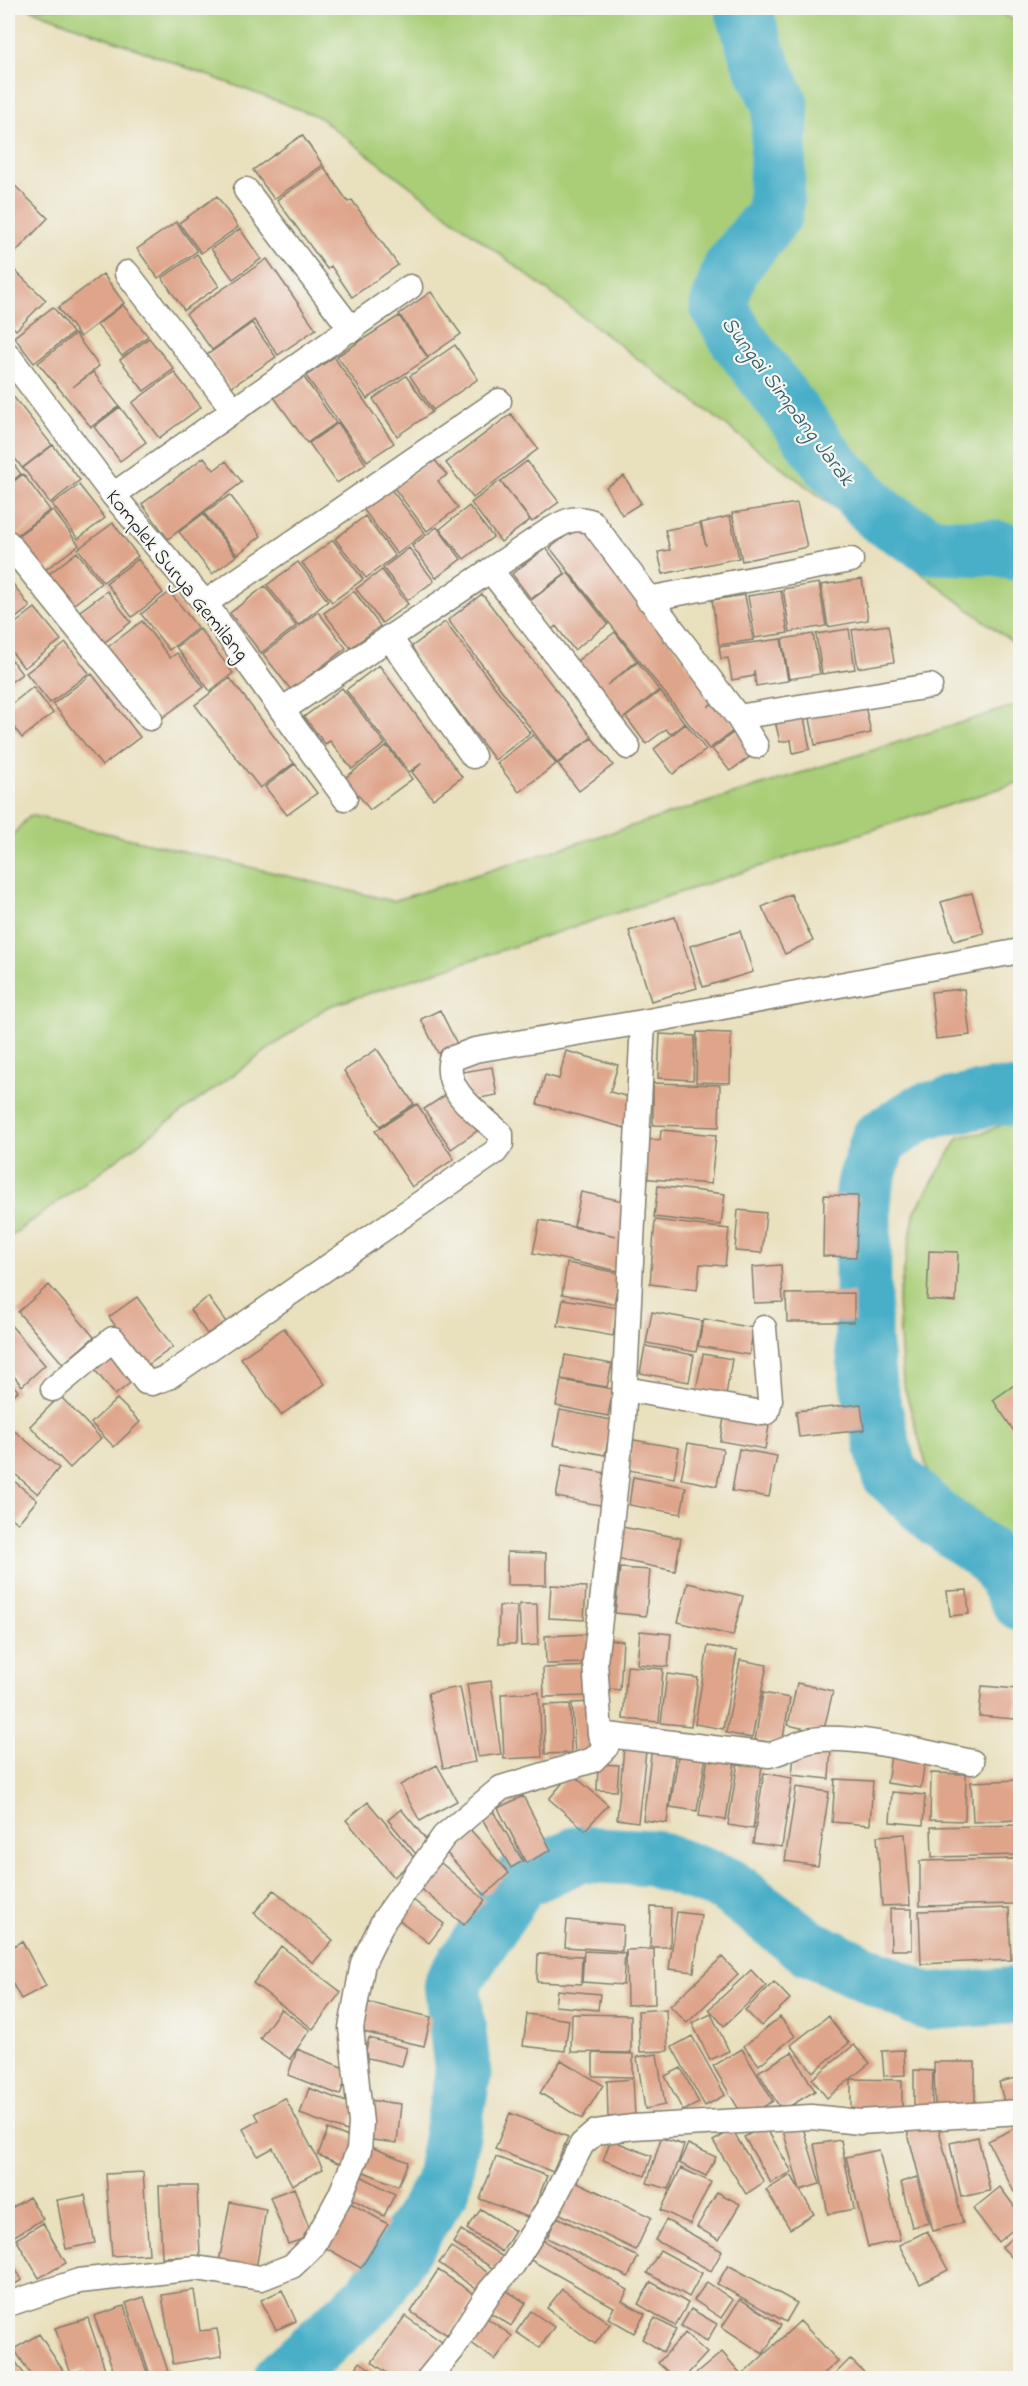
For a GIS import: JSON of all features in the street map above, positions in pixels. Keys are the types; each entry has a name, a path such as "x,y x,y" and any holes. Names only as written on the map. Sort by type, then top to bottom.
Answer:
{"street":[{"path":"246,190 352,330"},
{"path":"127,273 233,409"},
{"path":"113,495 233,409 352,330 410,287"},
{"name":"Komplek Surya Gemilang","path":"8,355 113,495 205,603 345,798"},
{"path":"205,603 499,402"},
{"path":"282,710 550,531 572,518 582,518 592,522 738,717 756,746"},
{"path":"8,543 150,718"},
{"path":"648,599 851,560"},
{"path":"491,571 628,747"},
{"path":"389,637 473,756"},
{"path":"738,717 930,686"},
{"path":"53,1389 113,1339 118,1342 137,1374 146,1382 152,1383 168,1377 495,1152 501,1144 501,1134 456,1091 448,1071 451,1059 475,1050 643,1022 1020,951"},
{"path":"8,2304 79,2281 195,2268 261,2278 292,2266 313,2246 340,2196 359,2150 361,2123 351,2028 363,1963 384,1920 444,1836 501,1788 593,1760 606,1747 600,1734 595,1662 625,1389 643,1022"},
{"path":"625,1389 767,1412 770,1400 764,1328"},
{"path":"600,1734 769,1755 779,1753 797,1743 822,1739 884,1745 972,1762"},
{"path":"430,2378 452,2350 490,2291 512,2266 552,2202 582,2144 596,2132 633,2127 811,2117 860,2122 1020,2112"}],"green space":[{"path":"27,8 992,8 1020,24 1020,648 317,116"},
{"path":"1020,704 1020,782 327,1007 8,1238 8,840 30,815 393,901"},
{"path":"1020,1118 1020,1564 980,1514 931,1482 903,1382 898,1301 915,1211 959,1137 982,1133"}],"building":[{"path":"302,135 323,165 274,199 253,170"},
{"path":"324,167 348,202 352,200 398,265 352,297 331,266 327,269 277,200"},
{"path":"8,179 48,218 8,260"},
{"path":"217,196 238,227 201,253 179,223"},
{"path":"176,222 197,251 158,278 137,249"},
{"path":"240,229 261,259 233,279 211,249"},
{"path":"197,254 219,286 184,310 162,278"},
{"path":"267,259 316,329 278,355 254,320 212,350 186,314"},
{"path":"11,267 46,300 16,330 8,322 8,271"},
{"path":"103,274 124,303 80,337 58,308"},
{"path":"431,292 461,334 428,357 399,314"},
{"path":"123,305 148,336 122,356 97,325"},
{"path":"53,307 73,333 34,363 14,337"},
{"path":"399,316 428,358 367,399 337,356"},
{"path":"252,323 276,357 230,388 207,355"},
{"path":"75,334 99,366 73,387 93,372 119,406 91,427 38,363"},
{"path":"149,338 174,369 144,391 120,360"},
{"path":"455,345 478,379 433,410 410,376"},
{"path":"334,357 394,443 367,461 306,376"},
{"path":"174,372 201,407 159,438 132,403"},
{"path":"303,376 336,423 307,443 274,397"},
{"path":"406,376 432,412 397,436 373,399"},
{"path":"8,390 52,445 22,468 8,449"},
{"path":"120,407 146,442 120,461 94,427"},
{"path":"511,414 538,449 473,498 446,463"},
{"path":"338,423 366,464 337,483 309,443"},
{"path":"53,445 80,480 50,503 23,468"},
{"path":"8,456 21,474 8,484"},
{"path":"204,457 214,470 226,461 242,482 168,539 142,504"},
{"path":"433,458 447,475 438,481 458,508 427,531 394,488"},
{"path":"527,461 559,502 532,522 501,481"},
{"path":"23,474 50,510 13,538 8,530 8,486"},
{"path":"624,476 641,503 622,515 606,487"},
{"path":"500,481 530,520 501,542 471,503"},
{"path":"79,485 105,518 78,539 52,504"},
{"path":"390,488 425,533 397,554 363,509"},
{"path":"230,495 261,536 237,555 204,513"},
{"path":"797,503 807,547 742,561 732,513"},
{"path":"469,506 493,537 464,559 440,529"},
{"path":"53,510 79,545 42,572 16,537"},
{"path":"203,514 236,556 212,574 179,532"},
{"path":"365,516 395,556 366,578 335,539"},
{"path":"730,516 739,558 663,574 658,552 670,550 665,530 700,523 706,546 701,523"},
{"path":"113,523 138,556 103,582 78,549"},
{"path":"580,525 668,639 663,643 669,639 714,701 708,707 715,701 737,728 709,749 550,548"},
{"path":"437,527 461,559 436,578 412,546"},
{"path":"333,540 363,579 332,602 302,563"},
{"path":"409,548 434,581 408,600 383,568"},
{"path":"546,548 565,573 531,599 512,574"},
{"path":"77,552 101,583 73,605 49,574"},
{"path":"138,559 163,593 132,617 106,583"},
{"path":"298,562 328,601 298,625 267,585"},
{"path":"382,570 408,604 382,623 356,589"},
{"path":"568,573 608,624 574,650 556,626 551,630 530,601"},
{"path":"8,577 30,607 8,624"},
{"path":"862,579 868,620 828,627 821,585"},
{"path":"819,583 826,626 790,632 783,589"},
{"path":"265,586 296,626 261,653 230,613"},
{"path":"107,591 131,622 101,645 76,614"},
{"path":"354,591 380,626 351,648 324,613"},
{"path":"781,591 788,633 755,638 748,596"},
{"path":"170,592 198,628 169,650 141,614"},
{"path":"482,594 592,737 557,763 448,620"},
{"path":"745,595 753,640 719,645 712,600"},
{"path":"35,608 61,640 24,668 8,647 8,629"},
{"path":"318,612 346,648 291,690 263,654"},
{"path":"142,621 170,658 177,653 204,687 162,718 104,650"},
{"path":"445,622 530,733 495,760 410,648"},
{"path":"888,625 894,662 858,668 852,630"},
{"path":"200,629 233,673 210,691 176,647"},
{"path":"849,629 855,669 822,674 816,634"},
{"path":"615,632 637,661 607,685 638,662 659,690 620,721 577,661"},
{"path":"813,634 820,674 789,679 782,639"},
{"path":"781,639 788,681 756,686 754,670 754,676 732,680 728,658 721,659 719,647"},
{"path":"66,643 89,673 50,703 26,673"},
{"path":"8,655 22,674 8,684"},
{"path":"379,665 462,777 433,799 412,772 422,763 409,772 346,690"},
{"path":"92,674 140,737 102,766 53,704"},
{"path":"230,678 294,763 260,788 195,705"},
{"path":"33,687 53,713 22,738 8,719 8,707"},
{"path":"342,688 385,744 352,769 330,741 325,744 304,717"},
{"path":"660,691 685,723 670,734 666,729 646,744 626,717"},
{"path":"864,701 871,733 815,745 809,713"},
{"path":"803,712 810,749 793,753 791,740 780,742 774,717"},
{"path":"686,724 706,750 673,774 654,749"},
{"path":"737,730 755,753 730,771 712,749"},
{"path":"533,735 556,764 519,792 497,763"},
{"path":"592,738 613,765 579,791 558,764"},
{"path":"387,746 412,779 370,810 345,778"},
{"path":"295,764 317,793 287,815 265,787"},
{"path":"972,893 984,933 954,941 941,902"},
{"path":"791,894 813,941 785,954 762,907"},
{"path":"675,917 697,988 651,1001 629,931"},
{"path":"740,931 753,972 703,987 690,946"},
{"path":"964,989 970,1035 936,1039 931,992"},
{"path":"440,1010 460,1050 441,1059 421,1019"},
{"path":"697,1032 731,1033 730,1083 696,1082"},
{"path":"660,1034 695,1036 693,1080 658,1078"},
{"path":"377,1049 414,1104 380,1126 344,1071"},
{"path":"566,1051 618,1065 610,1092 633,1098 625,1128 537,1104 545,1075 559,1079"},
{"path":"492,1067 497,1095 469,1100 463,1072"},
{"path":"653,1083 720,1085 719,1127 653,1125"},
{"path":"450,1092 477,1131 451,1149 424,1109"},
{"path":"417,1104 454,1159 412,1187 375,1131"},
{"path":"661,1130 716,1135 711,1184 640,1178 644,1139 660,1140"},
{"path":"658,1186 725,1194 721,1225 654,1217"},
{"path":"581,1192 628,1202 619,1271 533,1253 540,1220 616,1236 574,1226"},
{"path":"824,1195 858,1196 856,1257 823,1256"},
{"path":"738,1210 766,1213 762,1253 735,1251"},
{"path":"655,1220 729,1229 725,1266 700,1264 697,1290 650,1284"},
{"path":"929,1251 958,1252 956,1302 927,1300"},
{"path":"567,1263 620,1273 614,1304 562,1294"},
{"path":"781,1265 783,1302 754,1303 752,1267"},
{"path":"49,1285 94,1337 63,1364 18,1312"},
{"path":"854,1293 854,1322 787,1322 786,1294"},
{"path":"137,1297 173,1347 145,1367 109,1317"},
{"path":"208,1297 226,1322 207,1334 190,1310"},
{"path":"563,1299 618,1308 613,1336 558,1326"},
{"path":"652,1312 702,1321 696,1352 646,1343"},
{"path":"704,1319 754,1328 749,1355 698,1346"},
{"path":"8,1322 45,1365 22,1386 8,1369"},
{"path":"284,1328 325,1384 281,1415 241,1358"},
{"path":"645,1346 694,1355 689,1382 640,1373"},
{"path":"110,1350 134,1380 115,1395 91,1365"},
{"path":"703,1354 732,1359 726,1395 696,1390"},
{"path":"565,1355 612,1364 607,1387 561,1379"},
{"path":"8,1379 18,1391 8,1400"},
{"path":"561,1380 613,1389 608,1416 556,1406"},
{"path":"1020,1381 1020,1440 993,1400"},
{"path":"60,1396 101,1438 70,1468 30,1426"},
{"path":"117,1399 140,1422 114,1447 91,1423"},
{"path":"861,1404 864,1430 799,1437 796,1411"},
{"path":"560,1410 612,1420 605,1455 553,1445"},
{"path":"724,1418 769,1426 765,1449 720,1441"},
{"path":"12,1429 59,1468 38,1494 8,1468 8,1434"},
{"path":"634,1440 679,1448 674,1478 628,1470"},
{"path":"688,1443 723,1449 717,1486 681,1479"},
{"path":"739,1449 777,1456 769,1497 732,1491"},
{"path":"562,1465 611,1474 605,1506 556,1497"},
{"path":"8,1476 37,1500 18,1523 8,1515"},
{"path":"633,1477 686,1487 681,1514 629,1505"},
{"path":"622,1527 681,1538 675,1571 616,1559"},
{"path":"507,1552 546,1553 546,1585 507,1585"},
{"path":"620,1568 650,1570 646,1616 615,1613"},
{"path":"688,1583 743,1596 733,1636 678,1622"},
{"path":"551,1585 586,1587 584,1620 549,1618"},
{"path":"967,1590 969,1614 950,1616 947,1591"},
{"path":"519,1604 537,1604 538,1645 521,1646"},
{"path":"499,1606 517,1606 516,1644 498,1644"},
{"path":"640,1631 671,1634 668,1667 637,1664"},
{"path":"589,1634 590,1663 546,1664 545,1636"},
{"path":"604,1639 623,1641 620,1690 600,1688"},
{"path":"708,1646 737,1651 723,1729 695,1724"},
{"path":"740,1660 767,1665 752,1738 726,1733"},
{"path":"593,1666 593,1696 544,1697 543,1668"},
{"path":"627,1666 663,1669 659,1722 623,1719"},
{"path":"667,1674 698,1678 691,1726 661,1723"},
{"path":"491,1681 501,1754 478,1757 467,1684"},
{"path":"797,1683 833,1691 823,1733 788,1725"},
{"path":"982,1686 1018,1689 1015,1719 979,1716"},
{"path":"460,1687 475,1762 443,1768 428,1693"},
{"path":"539,1692 542,1757 504,1759 501,1694"},
{"path":"763,1693 790,1698 782,1744 755,1740"},
{"path":"593,1702 596,1753 575,1755 572,1703"},
{"path":"570,1704 571,1753 545,1754 544,1705"},
{"path":"652,1746 676,1749 667,1823 643,1820"},
{"path":"795,1746 831,1749 829,1779 792,1775"},
{"path":"624,1748 646,1751 638,1822 617,1819"},
{"path":"679,1751 706,1756 697,1811 670,1807"},
{"path":"891,1755 925,1760 921,1788 887,1783"},
{"path":"708,1757 735,1762 726,1820 699,1816"},
{"path":"738,1762 762,1766 753,1829 728,1825"},
{"path":"598,1764 619,1765 617,1791 597,1790"},
{"path":"437,1765 457,1801 420,1821 400,1785"},
{"path":"571,1773 608,1805 585,1830 549,1799"},
{"path":"764,1773 792,1778 782,1847 753,1843"},
{"path":"931,1773 966,1774 965,1821 930,1820"},
{"path":"835,1779 873,1781 870,1825 832,1822"},
{"path":"1018,1780 1019,1820 973,1822 971,1782"},
{"path":"796,1787 829,1792 818,1866 785,1861"},
{"path":"892,1792 925,1795 923,1825 890,1822"},
{"path":"523,1796 551,1850 526,1863 498,1808"},
{"path":"368,1802 415,1859 394,1877 346,1820"},
{"path":"401,1809 429,1843 416,1854 388,1820"},
{"path":"493,1811 523,1861 511,1868 481,1817"},
{"path":"1020,1825 1020,1855 932,1857 931,1827"},
{"path":"468,1827 509,1873 485,1895 443,1849"},
{"path":"905,1834 910,1905 882,1906 877,1836"},
{"path":"1015,1859 1016,1904 920,1906 920,1861"},
{"path":"441,1863 485,1900 464,1925 419,1887"},
{"path":"274,1890 333,1940 313,1963 254,1913"},
{"path":"408,1896 444,1924 429,1943 393,1915"},
{"path":"651,1907 671,1908 670,1947 650,1947"},
{"path":"1009,1908 1011,1960 921,1964 919,1911"},
{"path":"890,1909 912,1909 912,1950 891,1950"},
{"path":"677,1912 701,1915 694,1972 669,1969"},
{"path":"567,1920 623,1925 622,1951 565,1947"},
{"path":"22,1941 46,1986 21,1999 8,1975 8,1949"},
{"path":"281,1946 341,1992 313,2029 253,1983"},
{"path":"654,1949 655,2004 627,2005 626,1950"},
{"path":"584,1951 625,1953 623,1985 582,1982"},
{"path":"538,1954 582,1956 581,1984 537,1982"},
{"path":"722,1957 738,1974 687,2023 670,2006"},
{"path":"751,1970 766,1986 724,2026 709,2009"},
{"path":"774,1982 790,1999 761,2026 745,2010"},
{"path":"557,1990 600,1994 598,2010 555,2006"},
{"path":"366,2002 431,2017 424,2046 359,2031"},
{"path":"281,2009 310,2030 290,2059 260,2038"},
{"path":"666,2009 668,2051 640,2052 638,2011"},
{"path":"527,2014 569,2020 565,2051 523,2046"},
{"path":"572,2014 631,2015 631,2053 571,2052"},
{"path":"711,2014 729,2051 710,2060 692,2023"},
{"path":"828,2016 849,2043 813,2072 791,2045"},
{"path":"780,2017 795,2036 759,2065 744,2046"},
{"path":"692,2036 725,2095 705,2106 672,2047"},
{"path":"369,2038 407,2048 402,2066 364,2057"},
{"path":"854,2045 870,2063 827,2098 812,2079"},
{"path":"297,2049 349,2070 340,2095 288,2075"},
{"path":"742,2049 773,2101 744,2118 713,2066"},
{"path":"904,2050 905,2075 884,2076 882,2051"},
{"path":"792,2052 815,2091 782,2111 758,2072"},
{"path":"593,2053 633,2054 633,2077 593,2076"},
{"path":"657,2054 665,2105 645,2109 637,2057"},
{"path":"561,2060 603,2085 582,2119 540,2093"},
{"path":"934,2062 975,2062 975,2106 935,2106"},
{"path":"681,2068 699,2103 683,2111 665,2076"},
{"path":"914,2070 933,2071 932,2107 914,2106"},
{"path":"1020,2077 1020,2099 1004,2102 999,2082"},
{"path":"633,2079 635,2116 608,2117 607,2081"},
{"path":"851,2079 902,2080 902,2110 851,2110"},
{"path":"309,2088 357,2106 347,2131 300,2114"},
{"path":"285,2098 323,2169 292,2185 273,2148 258,2156 243,2129 259,2120 255,2113"},
{"path":"368,2100 401,2104 397,2143 364,2139"},
{"path":"510,2113 568,2137 553,2172 495,2149"},
{"path":"801,2121 820,2184 800,2190 782,2127"},
{"path":"937,2122 963,2223 933,2231 907,2130"},
{"path":"765,2126 792,2172 771,2183 744,2137"},
{"path":"1017,2127 1020,2135 1020,2189 1014,2192 988,2141"},
{"path":"328,2129 358,2141 348,2167 318,2155"},
{"path":"732,2130 764,2182 746,2194 713,2141"},
{"path":"978,2137 990,2191 961,2197 950,2143"},
{"path":"661,2138 684,2145 669,2189 647,2183"},
{"path":"611,2140 652,2156 645,2176 603,2160"},
{"path":"841,2140 854,2209 828,2214 814,2144"},
{"path":"688,2144 716,2157 706,2176 679,2163"},
{"path":"366,2145 408,2162 398,2186 357,2169"},
{"path":"879,2150 900,2240 868,2247 846,2157"},
{"path":"496,2157 547,2176 530,2218 480,2199"},
{"path":"681,2168 711,2182 690,2224 661,2210"},
{"path":"143,2172 149,2254 112,2256 106,2174"},
{"path":"359,2175 395,2194 384,2216 348,2197"},
{"path":"791,2175 814,2214 790,2229 766,2190"},
{"path":"917,2177 929,2223 912,2227 901,2182"},
{"path":"573,2180 651,2217 636,2250 558,2213"},
{"path":"159,2186 197,2186 200,2256 162,2257"},
{"path":"1000,2187 1020,2214 1020,2224 998,2242 973,2209"},
{"path":"294,2188 312,2236 288,2244 270,2197"},
{"path":"717,2192 740,2204 719,2240 697,2227"},
{"path":"85,2195 95,2243 66,2249 57,2200"},
{"path":"29,2197 43,2219 13,2237 8,2228 8,2210"},
{"path":"347,2201 388,2224 361,2268 321,2245"},
{"path":"230,2202 266,2209 256,2269 219,2262"},
{"path":"481,2209 515,2231 502,2252 467,2229"},
{"path":"557,2217 638,2257 628,2277 547,2238"},
{"path":"666,2220 722,2251 711,2271 655,2240"},
{"path":"43,2223 66,2263 39,2278 16,2239"},
{"path":"461,2230 508,2260 500,2273 453,2243"},
{"path":"1020,2230 1020,2264 1019,2265 1002,2247"},
{"path":"927,2231 948,2270 920,2284 899,2245"},
{"path":"539,2238 628,2290 622,2301 645,2314 634,2333 608,2318 614,2307 527,2258"},
{"path":"451,2247 494,2277 482,2293 439,2263"},
{"path":"660,2250 702,2273 689,2297 647,2273"},
{"path":"8,2257 22,2280 8,2288"},
{"path":"728,2265 797,2303 786,2322 717,2284"},
{"path":"438,2270 476,2295 449,2336 411,2312"},
{"path":"651,2282 688,2303 675,2326 638,2304"},
{"path":"707,2282 733,2300 721,2318 694,2300"},
{"path":"501,2287 526,2303 511,2326 486,2310"},
{"path":"562,2289 610,2324 595,2344 547,2308"},
{"path":"194,2290 200,2331 217,2329 222,2356 173,2364 162,2295"},
{"path":"282,2290 296,2321 276,2330 261,2300"},
{"path":"144,2297 170,2378 151,2378 126,2303"},
{"path":"740,2299 781,2325 763,2354 722,2327"},
{"path":"124,2306 149,2378 116,2378 94,2316"},
{"path":"691,2309 717,2324 707,2341 681,2326"},
{"path":"531,2311 554,2327 540,2348 516,2332"},
{"path":"483,2315 512,2336 495,2360 466,2339"},
{"path":"405,2316 443,2343 418,2378 394,2378 372,2362"},
{"path":"88,2318 108,2378 85,2378 82,2370 71,2374 55,2328"},
{"path":"655,2318 676,2330 663,2352 642,2339"},
{"path":"800,2321 838,2361 819,2378 739,2378"},
{"path":"685,2333 707,2353 684,2378 675,2378 658,2363"},
{"path":"39,2334 68,2378 33,2378 14,2349"},
{"path":"8,2351 27,2378 8,2378"},
{"path":"722,2352 740,2373 734,2378 691,2378"},
{"path":"850,2359 870,2378 831,2378"},
{"path":"360,2362 383,2378 349,2378"}],"waterway":[{"name":"Sungai Simpang Jarak","path":"743,8 758,56 781,106 775,213 731,268 718,306 739,341 830,463 881,516 932,546 993,548 1020,553"},
{"name":"Sungai Simpang Jarak","path":"1020,1098 994,1097 922,1112 879,1139 863,1190 863,1338 868,1384 889,1473 931,1513 995,1561 1020,1602"},
{"path":"282,2378 372,2297 442,2188 463,2074 452,1984 520,1881 579,1854 652,1858 726,1884 808,1947 927,2002 1020,1995"}]}
